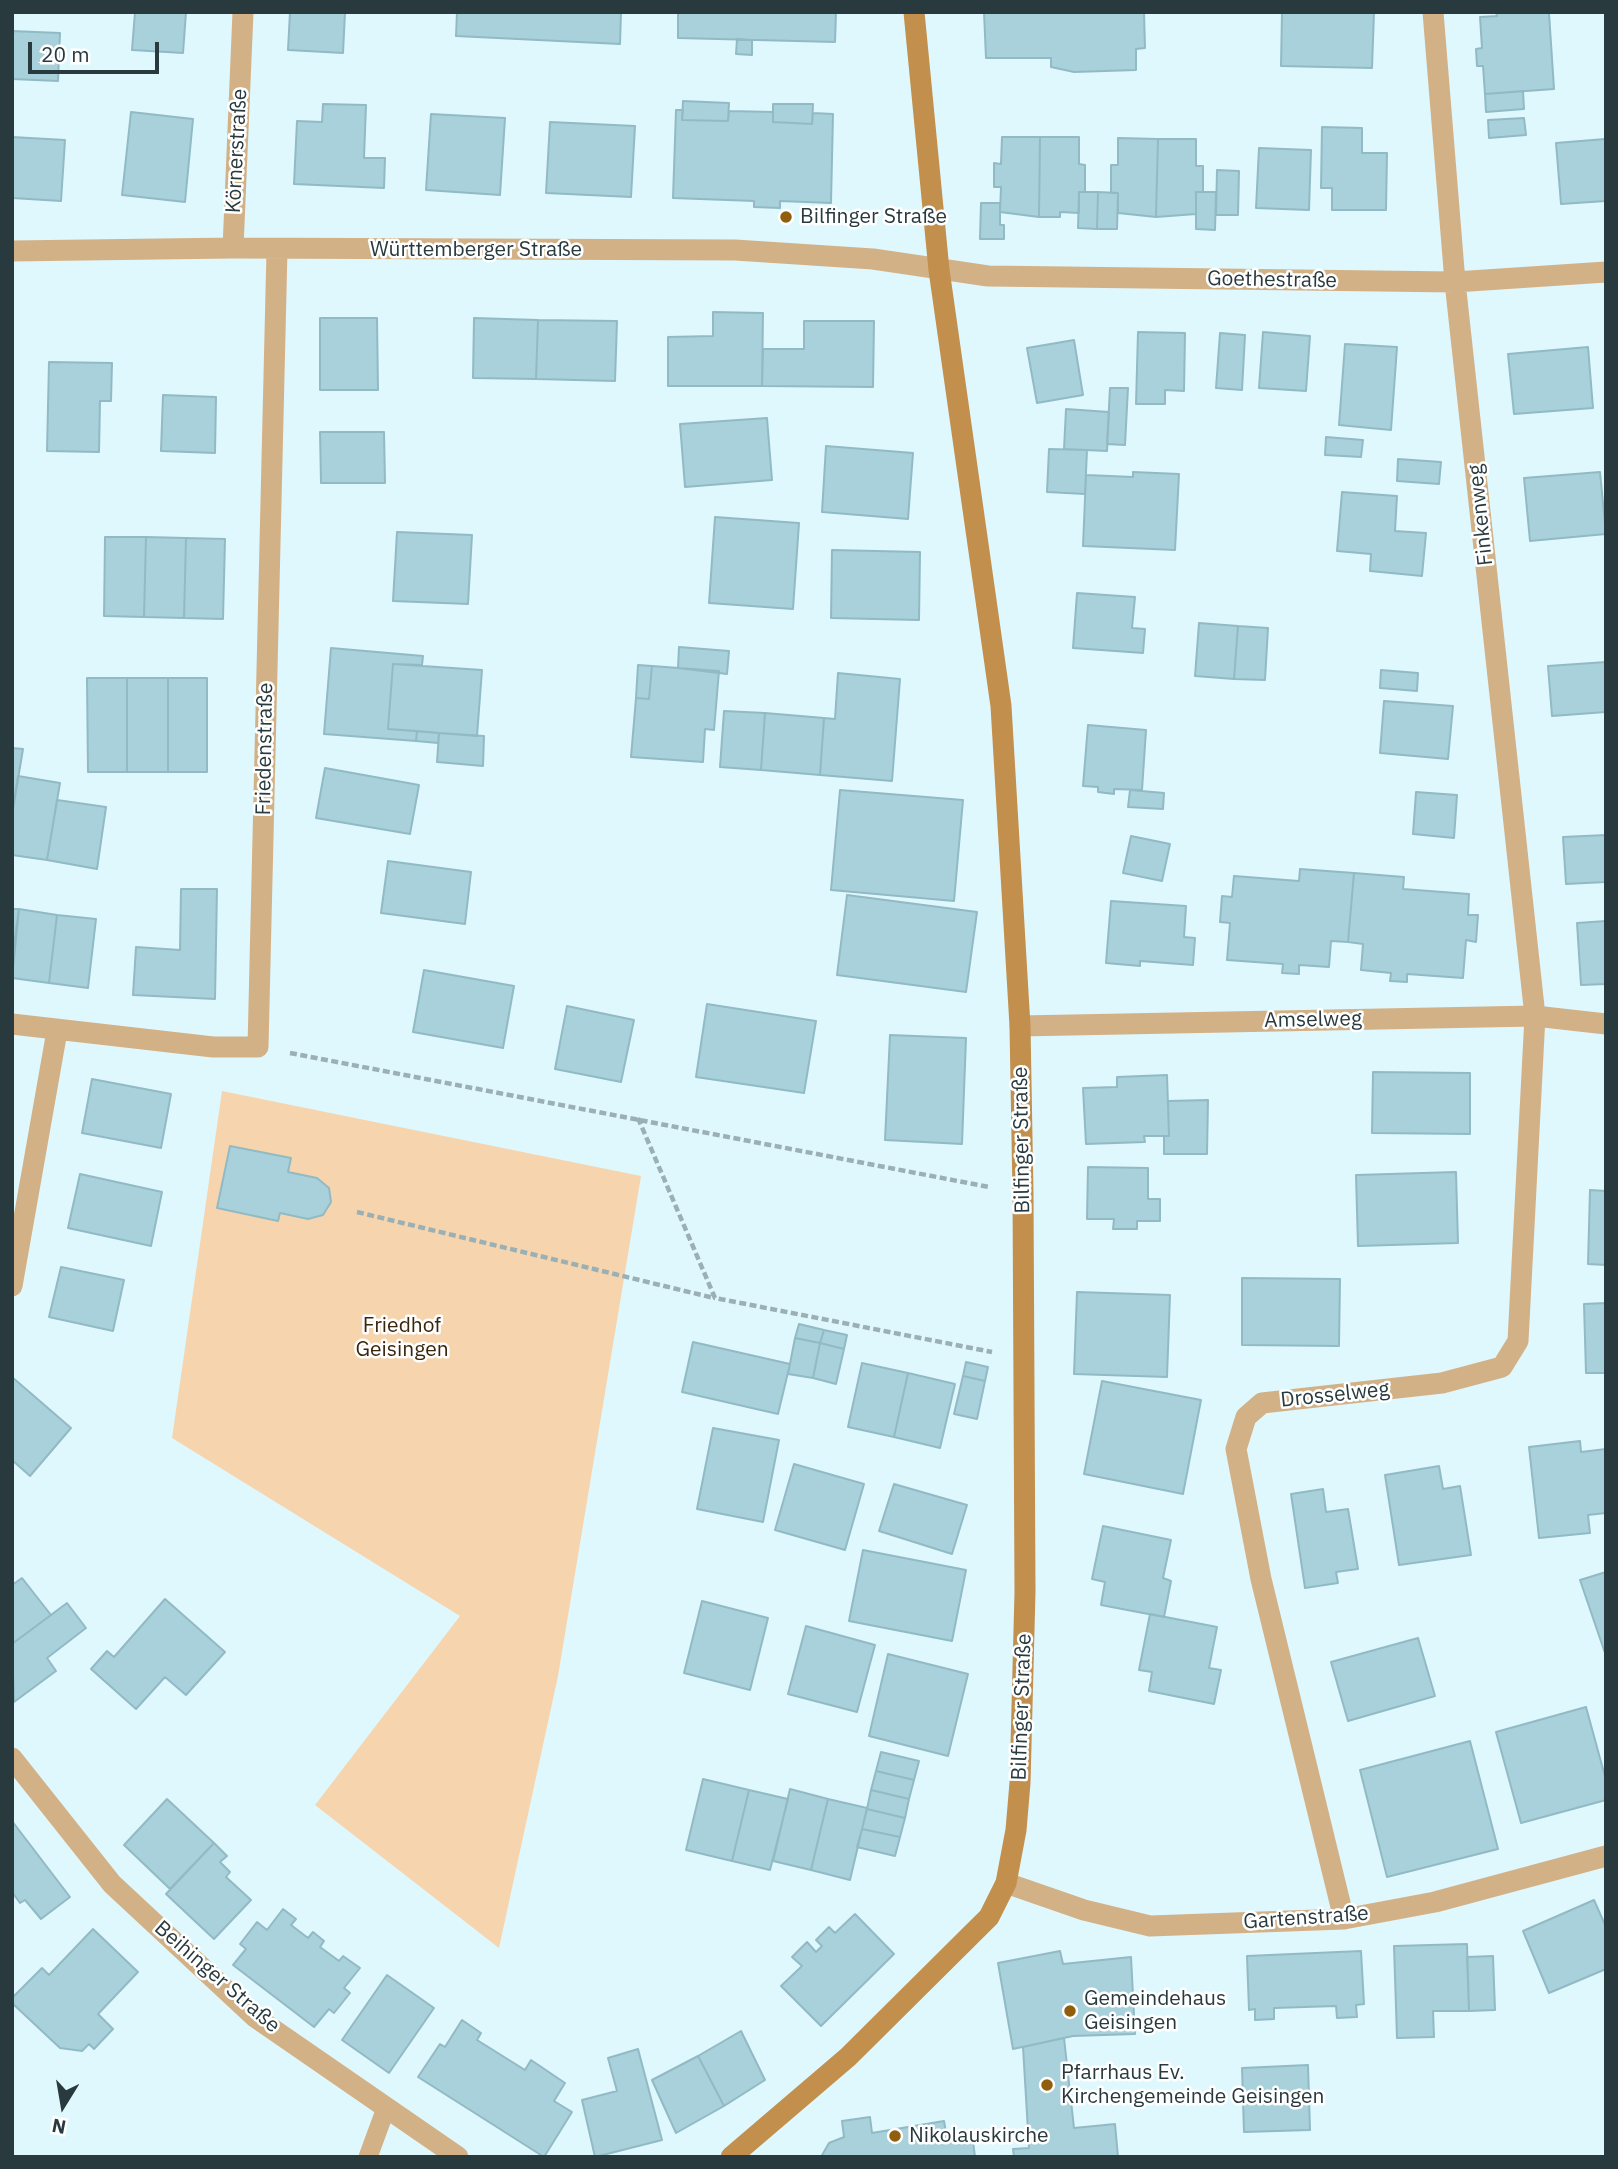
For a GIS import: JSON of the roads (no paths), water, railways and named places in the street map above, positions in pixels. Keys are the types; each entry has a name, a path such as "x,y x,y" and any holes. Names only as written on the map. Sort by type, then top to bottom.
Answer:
{"street":[{"name":"Körnerstraße","path":"233,248 243,12"},
{"name":"Bilfinger Straße","path":"731,2157 848,2057 989,1917 1006,1883 1016,1830 1021,1772 1025,1592 1020,1026 1001,706 939,270 914,12"},
{"name":"Finkenweg","path":"1433,12 1455,282 1535,1017"},
{"name":"Württemberger Straße","path":"12,251 233,248 735,250 873,259 939,270"},
{"name":"Friedenstraße","path":"57,1031 213,1047 258,1047 277,250"},
{"name":"Goethestraße","path":"939,270 988,276 1455,282 1606,272"},
{"name":"Amselweg","path":"1020,1026 1535,1017 1606,1024"},
{"name":"Drosselweg","path":"1344,1919 1261,1579 1236,1449 1247,1417 1262,1403 1442,1383 1502,1367 1518,1341 1535,1017"},
{"path":"12,1024 57,1031 12,1286"},
{"name":"Beihinger Straße","path":"12,1758 112,1884 255,2017 458,2157"},
{"name":"Gartenstraße","path":"1006,1883 1084,1910 1150,1926 1344,1919 1434,1902 1606,1856"}],"lane":[{"path":"368,2157 386,2108"}],"place":[{"name":"Bilfinger Straße","path":"786,217"},
{"name":"Gemeindehaus Geisingen","path":"1070,2011"},
{"name":"Pfarrhaus Ev. Kirchengemeinde Geisingen","path":"1047,2085"},
{"name":"Nikolauskirche","path":"895,2136"}],"park label":[{"name":"Friedhof Geisingen","path":"402,1338"}]}
